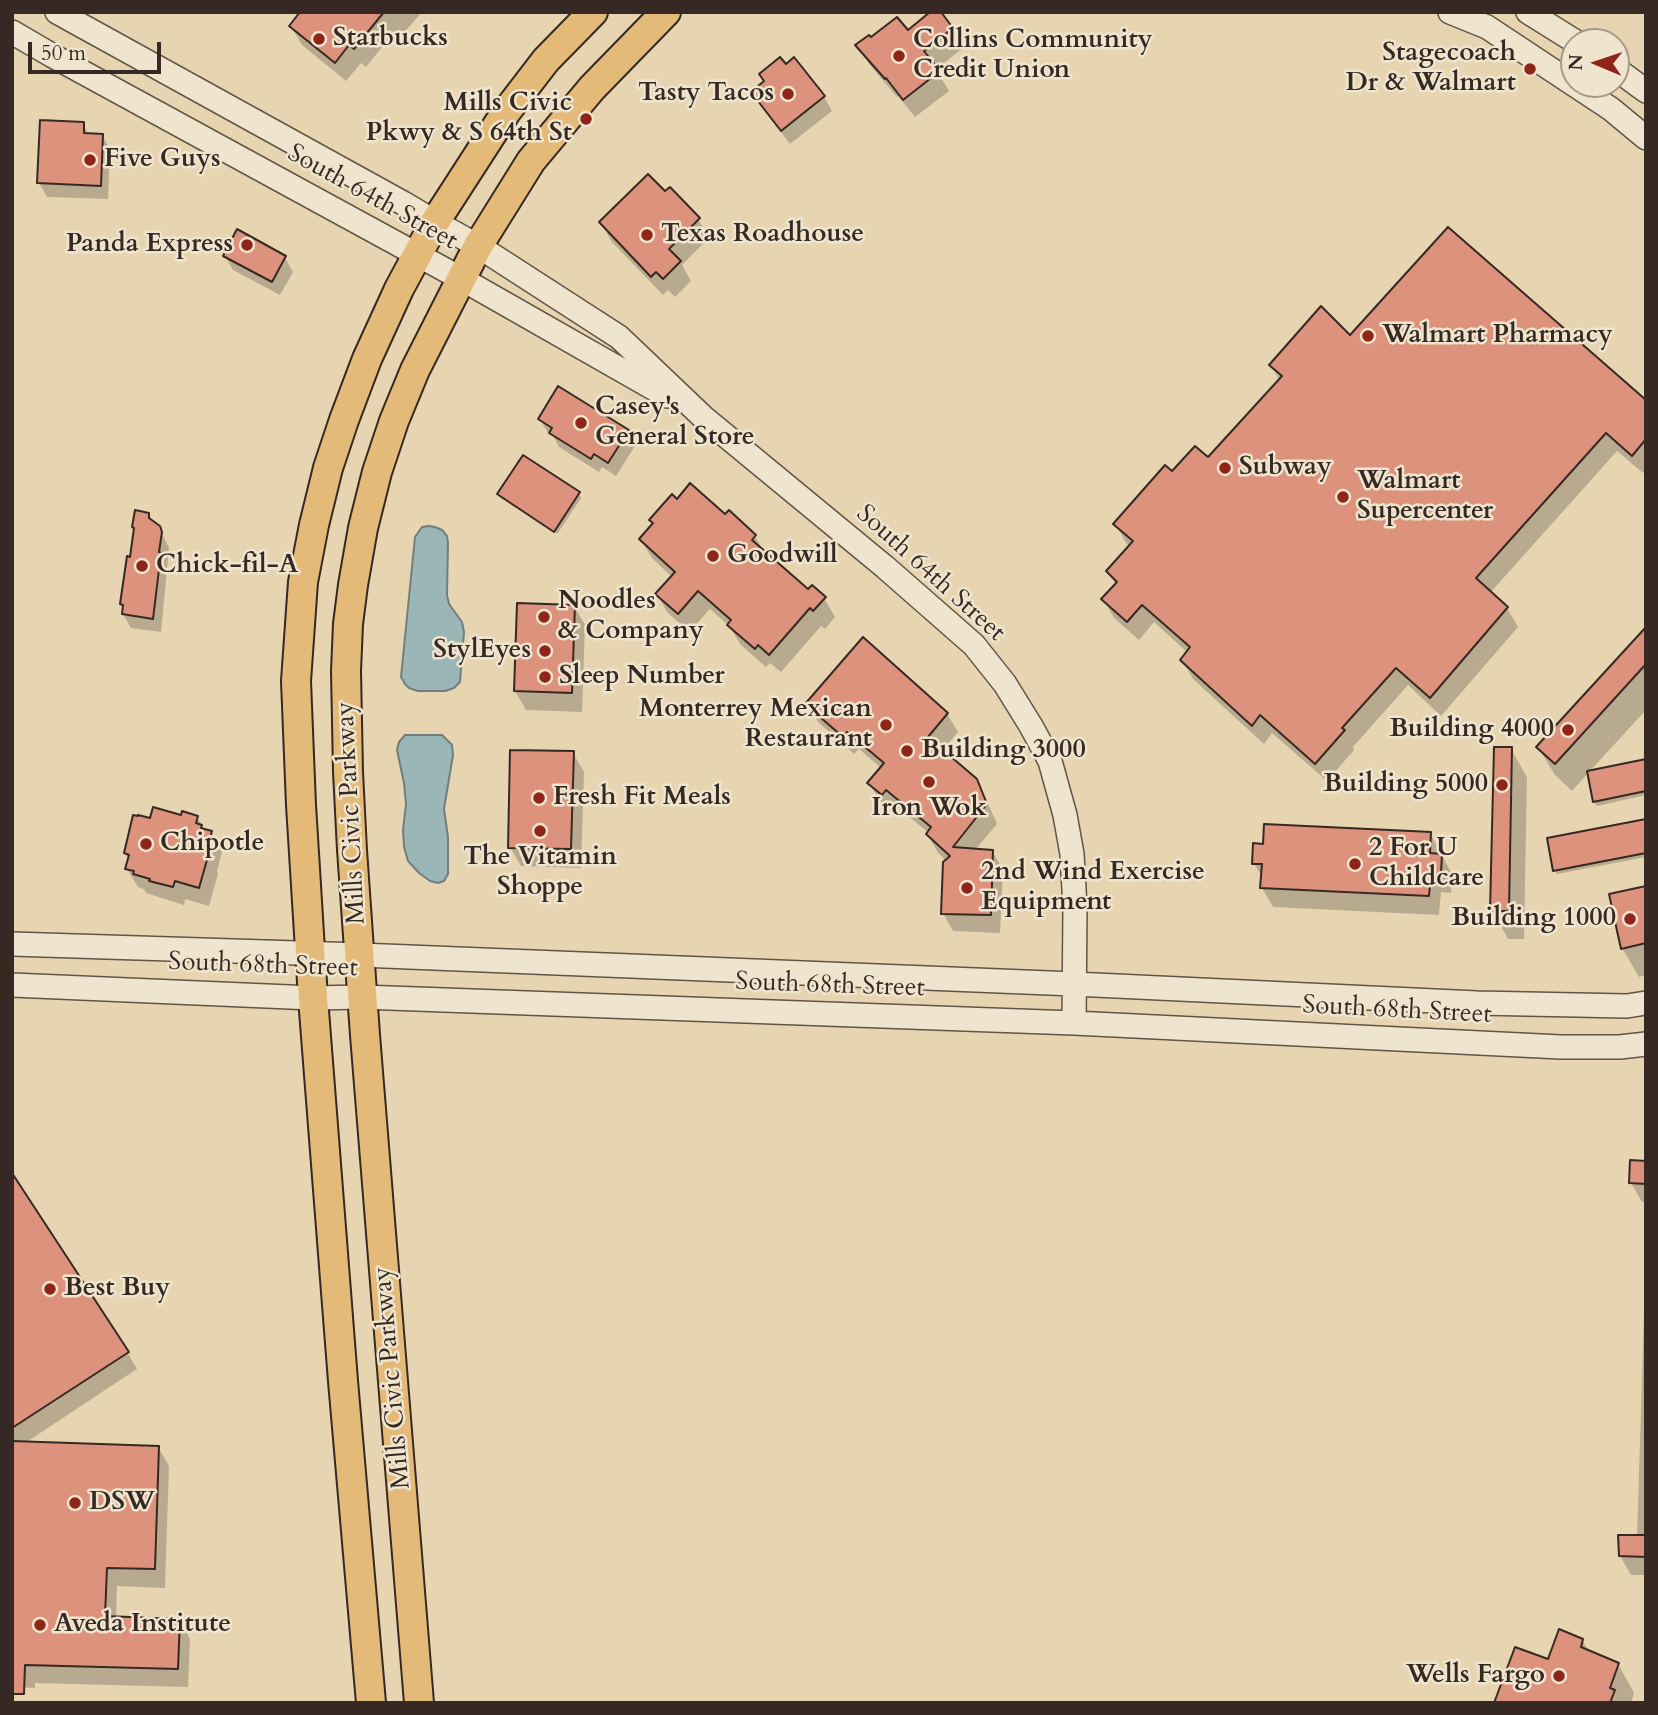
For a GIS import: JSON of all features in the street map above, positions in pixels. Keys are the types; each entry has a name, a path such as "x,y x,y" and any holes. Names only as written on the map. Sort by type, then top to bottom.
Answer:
{"main road":[{"name":"Mills Civic Parkway","path":"372,1703 343,1381 310,954 296,681 303,582 328,468 344,420 367,359 417,255 435,222 506,113 546,60 593,12"},
{"name":"Mills Civic Parkway","path":"419,1703 352,850 347,718 348,624 353,585 374,483 394,421 415,370 460,278 531,161 592,88 666,12"}],"street":[{"name":"South 64th Street","path":"57,12 403,202 478,246 619,337 703,417 885,567 974,645 1005,684 1050,761 1065,815 1072,854 1074,894 1074,1023"},
{"path":"1450,12 1487,27 1611,109 1646,138"},
{"path":"1528,12 1560,32"},
{"name":"South 64th Street","path":"12,32 460,278 703,417"},
{"path":"1630,79 1646,91"},
{"name":"South 68th Street","path":"12,944 360,955 1477,1003 1627,1006 1646,1003"},
{"name":"South 68th Street","path":"12,985 313,998 1074,1023 1561,1047 1646,1044"}],"water":[{"path":"422,527 442,530 447,536 447,595 449,604 462,622 464,632 460,682 445,691 418,691 409,688 401,677 415,537"},
{"path":"405,735 442,735 452,745 453,755 444,809 448,837 448,874 444,881 438,883 419,873 408,861 404,847 406,804 397,750"}],"building":[{"path":"300,12 384,12 354,49 349,45 335,63 289,26"},
{"name":"Collins Community Credit Union","path":"930,12 941,12 953,28 924,51 940,71 903,100 855,45 869,35 871,37 897,17 908,30"},
{"name":"Tasty Tacos","path":"780,57 786,64 794,57 825,96 781,131 751,92 764,81 759,74"},
{"path":"40,120 84,122 84,133 103,134 101,186 37,183"},
{"name":"Texas Roadhouse","path":"648,174 665,191 670,187 700,218 669,249 681,261 663,279 656,272 651,277 599,222"},
{"name":"Walmart Supercenter","path":"1448,227 1646,400 1646,439 1632,456 1606,433 1476,578 1508,607 1430,698 1396,668 1342,728 1345,730 1315,764 1260,715 1252,726 1180,660 1190,647 1142,605 1127,622 1101,599 1117,582 1106,571 1133,541 1113,524 1165,465 1172,471 1195,446 1208,457 1282,376 1269,365 1321,306 1350,335"},
{"name":"Panda Express","path":"237,229 286,256 272,282 223,256"},
{"name":"Casey's General Store","path":"558,386 629,430 608,463 594,454 591,459 549,433 552,428 538,419"},
{"path":"523,455 580,492 554,532 497,494"},
{"name":"Goodwill","path":"690,483 725,514 729,510 756,535 752,540 808,589 812,585 826,597 813,611 810,608 769,655 758,645 755,649 727,625 731,620 698,591 678,614 655,594 675,572 639,539 653,523 649,520 672,494 677,499"},
{"name":"Chick-fil-A","path":"135,510 149,513 149,518 160,526 162,532 153,619 122,614 123,605 120,604 127,556 130,557"},
{"path":"517,603 575,605 572,693 514,691"},
{"path":"1646,627 1646,664 1555,764 1536,747"},
{"name":"Building 3000","path":"863,637 948,713 928,737 977,779 987,804 953,847 993,850 991,915 941,914 943,862 950,856 926,834 931,827 886,790 882,795 867,783 884,763 847,732 843,737 805,704"},
{"path":"1494,747 1512,747 1509,911 1490,911"},
{"path":"510,750 574,751 571,849 508,848"},
{"path":"1646,759 1646,791 1593,802 1587,771"},
{"path":"153,807 181,815 182,811 198,816 196,823 202,825 201,828 212,831 199,888 175,881 173,887 149,881 150,879 133,874 134,871 125,869 129,855 124,853 133,815 150,818"},
{"path":"1646,819 1646,853 1553,871 1547,838"},
{"path":"1264,824 1431,832 1430,853 1442,854 1441,874 1431,874 1429,896 1260,888 1262,864 1252,864 1253,843 1263,844"},
{"name":"Building 1000","path":"1646,886 1646,943 1621,949 1609,894"},
{"path":"1630,1160 1646,1161 1646,1184 1629,1183"},
{"name":"Best Buy","path":"12,1173 129,1352 12,1428"},
{"path":"12,1441 159,1446 155,1569 107,1568 105,1616 180,1619 178,1669 25,1665 24,1694 12,1694"},
{"path":"1618,1535 1646,1535 1646,1557 1619,1556"},
{"name":"Wells Fargo","path":"1559,1629 1583,1639 1581,1647 1619,1663 1610,1688 1615,1690 1610,1703 1494,1703 1515,1647 1548,1659"}],"place":[{"name":"Starbucks","path":"319,39"},
{"name":"Collins Community Credit Union","path":"899,56"},
{"name":"Stagecoach Dr & Walmart","path":"1530,69"},
{"name":"Tasty Tacos","path":"788,94"},
{"name":"Mills Civic Pkwy & S 64th St","path":"586,119"},
{"name":"Five Guys","path":"90,160"},
{"name":"Texas Roadhouse","path":"647,235"},
{"name":"Panda Express","path":"247,245"},
{"name":"Walmart Pharmacy","path":"1368,336"},
{"name":"Casey's General Store","path":"581,423"},
{"name":"Subway","path":"1225,468"},
{"name":"Walmart Supercenter","path":"1343,497"},
{"name":"Goodwill","path":"713,556"},
{"name":"Chick-fil-A","path":"142,566"},
{"name":"Noodles & Company","path":"544,617"},
{"name":"StylEyes","path":"545,651"},
{"name":"Sleep Number","path":"545,677"},
{"name":"Monterrey Mexican Restaurant","path":"886,725"},
{"name":"Building 4000","path":"1568,730"},
{"name":"Building 3000","path":"907,751"},
{"name":"Iron Wok","path":"929,782"},
{"name":"Building 5000","path":"1502,785"},
{"name":"Fresh Fit Meals","path":"539,798"},
{"name":"The Vitamin Shoppe","path":"540,831"},
{"name":"Chipotle","path":"146,844"},
{"name":"2 For U Childcare","path":"1355,864"},
{"name":"2nd Wind Exercise Equipment","path":"967,888"},
{"name":"Building 1000","path":"1630,919"},
{"name":"Best Buy","path":"50,1289"},
{"name":"DSW","path":"75,1503"},
{"name":"Aveda Institute","path":"40,1625"},
{"name":"Wells Fargo","path":"1559,1676"}]}
